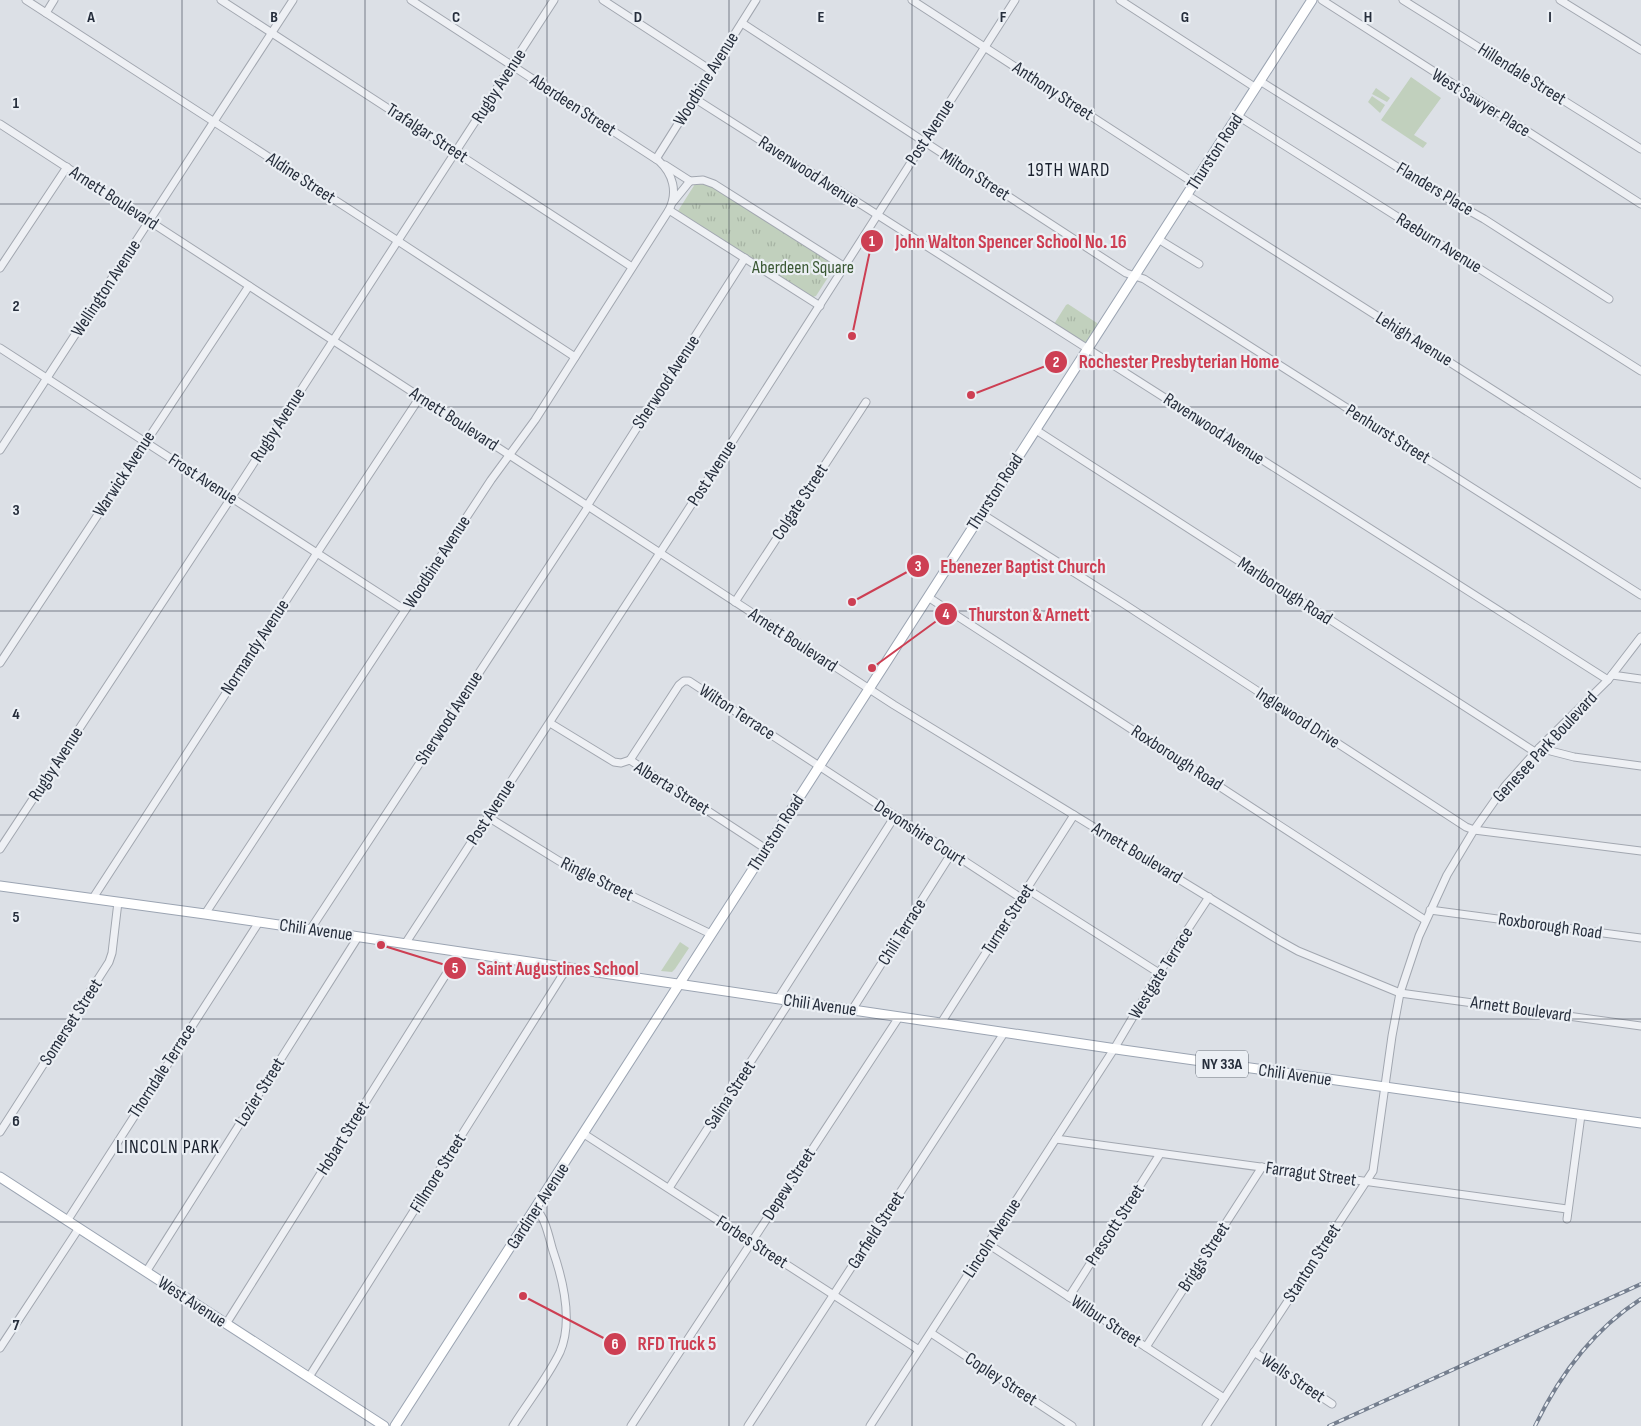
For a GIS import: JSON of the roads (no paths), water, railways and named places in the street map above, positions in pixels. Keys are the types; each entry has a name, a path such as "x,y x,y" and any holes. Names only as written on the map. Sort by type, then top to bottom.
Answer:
{"main road":[{"name":"Thurston Road","path":"678,984 1312,0"},
{"name":"Chili Avenue","path":"0,886 206,914 1384,1088 1641,1123"},
{"name":"Gardiner Avenue","path":"395,1426 536,1210 678,984"},
{"name":"West Avenue","path":"0,1178 384,1426"}],"street":[{"name":"Aldine Street","path":"26,0 575,357"},
{"path":"46,13 54,0"},
{"name":"Trafalgar Street","path":"221,0 632,267"},
{"name":"Wellington Avenue","path":"0,450 293,0"},
{"name":"Aberdeen Street","path":"411,0 690,181 703,180 714,184 845,267"},
{"name":"Rugby Avenue","path":"0,849 231,498 554,0"},
{"path":"603,0 712,71"},
{"name":"Woodbine Avenue","path":"657,160 756,0"},
{"name":"Anthony Street","path":"912,0 1194,183"},
{"name":"Post Avenue","path":"405,944 660,554 1015,0"},
{"name":"Flanders Place","path":"1120,0 1484,219 1609,299"},
{"name":"West Sawyer Place","path":"1322,0 1641,204"},
{"name":"Hillendale Street","path":"1403,0 1641,149"},
{"path":"1560,0 1641,50"},
{"name":"Milton Street","path":"742,23 923,142 1126,273 1134,276"},
{"name":"Ravenwood Avenue","path":"694,98 877,216 1610,678 1641,679"},
{"name":"Raeburn Avenue","path":"1238,116 1641,371"},
{"name":"Arnett Boulevard","path":"0,124 868,688 1298,951 1400,993 1641,1026"},
{"name":"Aberdeen Street","path":"657,160 668,171 673,182 674,195 670,208"},
{"path":"0,268 67,167"},
{"path":"690,181 670,208 820,306"},
{"name":"Lehigh Avenue","path":"1187,195 1641,484"},
{"name":"Woodbine Avenue","path":"206,914 491,480 535,420 670,208"},
{"path":"1158,239 1199,264"},
{"name":"Sherwood Avenue","path":"310,930 587,506 745,258"},
{"name":"Penhurst Street","path":"1134,276 1144,279 1641,595"},
{"name":"Warwick Avenue","path":"0,663 249,286"},
{"name":"Frost Avenue","path":"0,348 405,610"},
{"name":"Normandy Avenue","path":"93,898 316,553 420,397"},
{"name":"Colgate Street","path":"735,602 866,402"},
{"name":"Marlborough Road","path":"1036,430 1537,750 1641,766"},
{"name":"Inglewood Drive","path":"982,514 1462,824 1474,830 1641,852"},
{"name":"Roxborough Road","path":"928,597 1425,920"},
{"name":"Genesee Park Boulevard","path":"1384,1088 1400,993 1425,920 1447,875 1474,830 1505,786 1537,750 1610,678 1641,637"},
{"name":"Wilton Terrace","path":"630,760 679,685 686,681 707,692 819,766"},
{"name":"Alberta Street","path":"550,723 614,762 621,763 630,760 766,848"},
{"name":"Devonshire Court","path":"819,766 1021,898"},
{"name":"Turner Street","path":"941,1023 1074,815"},
{"path":"778,999 895,816"},
{"name":"Ringle Street","path":"488,817 559,861 711,934"},
{"name":"Chili Terrace","path":"852,1010 951,854"},
{"path":"1027,889 1159,973"},
{"name":"Westgate Terrace","path":"1114,1049 1159,973 1208,897"},
{"name":"Somerset Street","path":"0,1132 109,962 112,953 118,902"},
{"name":"Roxborough Road","path":"1430,910 1641,938"},
{"name":"Thorndale Terrace","path":"67,1221 259,922"},
{"name":"Lozier Street","path":"146,1272 358,937"},
{"name":"Hobart Street","path":"226,1324 460,952"},
{"name":"Fillmore Street","path":"309,1377 567,968"},
{"name":"Salina Street","path":"669,1188 790,1001"},
{"name":"Depew Street","path":"631,1426 899,1017"},
{"name":"Garfield Street","path":"748,1426 1004,1032"},
{"name":"Lincoln Avenue","path":"870,1426 1114,1049"},
{"name":"Stanton Street","path":"1206,1426 1374,1167 1384,1088"},
{"path":"1566,1219 1581,1115"},
{"name":"Forbes Street","path":"584,1134 919,1350"},
{"name":"Farragut Street","path":"1056,1139 1567,1209"},
{"name":"Prescott Street","path":"1069,1297 1160,1154"},
{"name":"Briggs Street","path":"1146,1347 1262,1167"},
{"path":"513,1426 554,1362 563,1341 566,1306 561,1277 543,1220 536,1210"},
{"path":"0,1348 78,1228"},
{"name":"Wilbur Street","path":"988,1244 1224,1398"},
{"name":"Copley Street","path":"931,1333 1072,1426"},
{"name":"Wells Street","path":"1254,1352 1332,1404"}],"railway":[{"path":"1329,1426 1641,1284"},
{"path":"1535,1426 1555,1389 1579,1355 1608,1324 1641,1299"}],"place":[{"name":"John Walton Spencer School No. 16","path":"852,336"},
{"name":"Rochester Presbyterian Home","path":"971,395"},
{"name":"Ebenezer Baptist Church","path":"852,602"},
{"name":"Thurston & Arnett","path":"872,668"},
{"name":"Saint Augustines School","path":"381,945"},
{"name":"RFD Truck 5","path":"523,1296"}],"district":[{"name":"19TH WARD","path":"1069,170"},
{"name":"LINCOLN PARK","path":"168,1147"}],"park label":[{"name":"Aberdeen Square","path":"803,267"}]}
